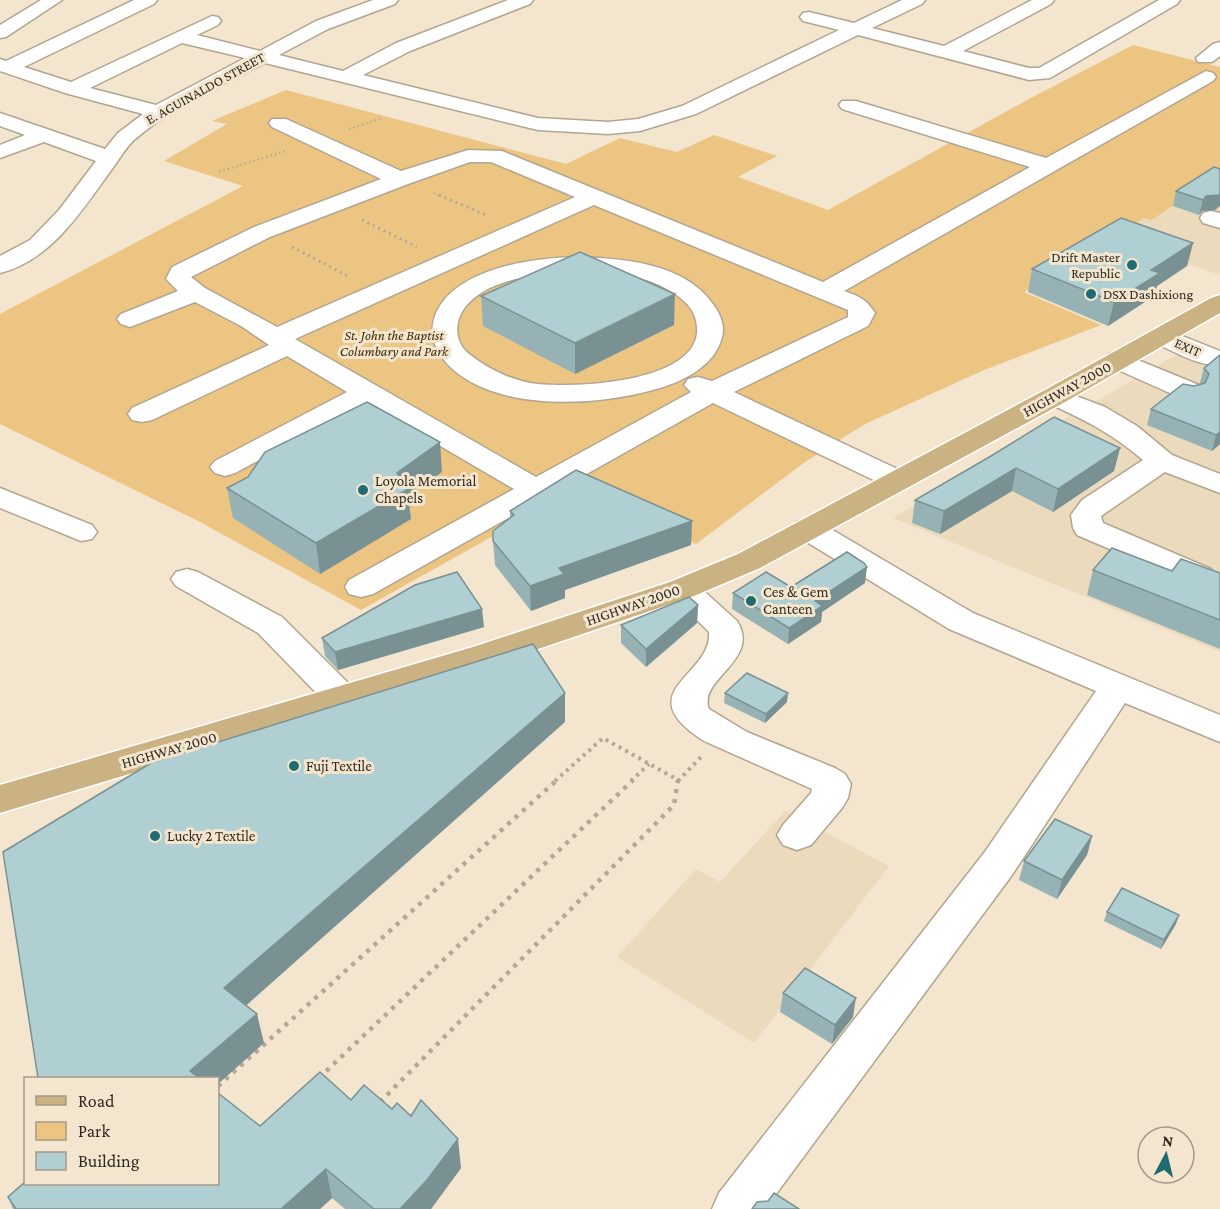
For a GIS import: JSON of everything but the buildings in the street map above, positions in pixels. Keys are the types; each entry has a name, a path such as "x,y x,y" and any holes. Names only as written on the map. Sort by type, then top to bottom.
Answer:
{"main road":[{"name":"HIGHWAY 2000","path":"0,799 343,699 485,655 682,589 749,561 1055,396 1220,303"}],"street":[{"path":"0,33 53,0"},
{"path":"4,66 148,0"},
{"path":"345,77 403,47 524,0"},
{"path":"181,37 538,124 608,128 640,125 689,110 916,0"},
{"path":"946,53 1045,0"},
{"path":"809,17 1029,74 1043,74 1171,0"},
{"name":"E. AGUINALDO STREET","path":"0,267 38,245 67,214 125,137 158,112 322,25 377,1"},
{"path":"72,88 212,21"},
{"path":"824,292 1045,165 1210,61"},
{"path":"4,66 158,112"},
{"path":"849,105 1045,165"},
{"path":"0,118 109,158"},
{"path":"279,123 400,179"},
{"path":"0,152 45,135"},
{"path":"362,588 712,392 859,321 862,314 857,305 494,156 482,154 468,156 400,179 262,232 181,272 178,279 196,293 250,321 282,342 537,489"},
{"path":"142,414 380,292 594,197"},
{"path":"670,282 730,253"},
{"path":"446,262 486,282"},
{"path":"578,264 627,268 670,282 698,301 708,316 711,326 710,336 698,356 673,374 625,389 568,394 523,389 485,377 458,360 449,350 443,328 451,308 472,290 486,282 520,270 578,264"},
{"path":"130,319 196,293"},
{"name":"EXIT","path":"1162,336 1213,358"},
{"path":"1118,360 1190,391"},
{"path":"673,374 897,480"},
{"path":"225,467 369,391"},
{"path":"1055,396 1095,413 1126,432 1162,461 1220,484"},
{"path":"1162,461 1094,506 1086,515 1089,528 1200,576"},
{"path":"0,497 81,532"},
{"path":"808,529 961,621 1220,729"},
{"path":"187,579 270,625 343,699"},
{"path":"682,589 725,629 729,638 725,650 690,692 689,704 695,717 723,736 822,777 832,784 829,798 796,835"},
{"path":"736,1209 998,864 1118,686"}],"path":[{"path":"400,179 519,230"},
{"path":"332,205 446,262"},
{"path":"262,232 380,292"},
{"path":"219,1085 603,738 678,780 674,805 374,1108"},
{"path":"312,1084 649,764"}],"shaded area":[{"path":"1210,181 1220,184 1220,275 1112,238 1144,218"},
{"path":"1176,355 1220,372 1220,652 893,518"},
{"path":"785,811 889,866 754,1043 617,957 696,869 720,882"}],"green space":[{"name":"St. John the Baptist Columbary and Park","path":"1133,45 1220,67 1220,172 1152,220 1144,218 1024,292 1101,325 984,370 865,424 805,462 696,544 575,490 361,610 198,521 0,424 0,314 243,186 164,161 227,124 212,121 286,90 566,164 620,138 677,152 714,135 777,156 738,177 828,210 1029,99"}],"place":[{"name":"Drift Master Republic","path":"1132,265"},
{"name":"DSX Dashixiong","path":"1091,294"},
{"name":"Loyola Memorial Chapels","path":"363,490"},
{"name":"Ces & Gem Canteen","path":"751,601"},
{"name":"Fuji Textile","path":"294,766"},
{"name":"Lucky 2 Textile","path":"155,836"}]}
